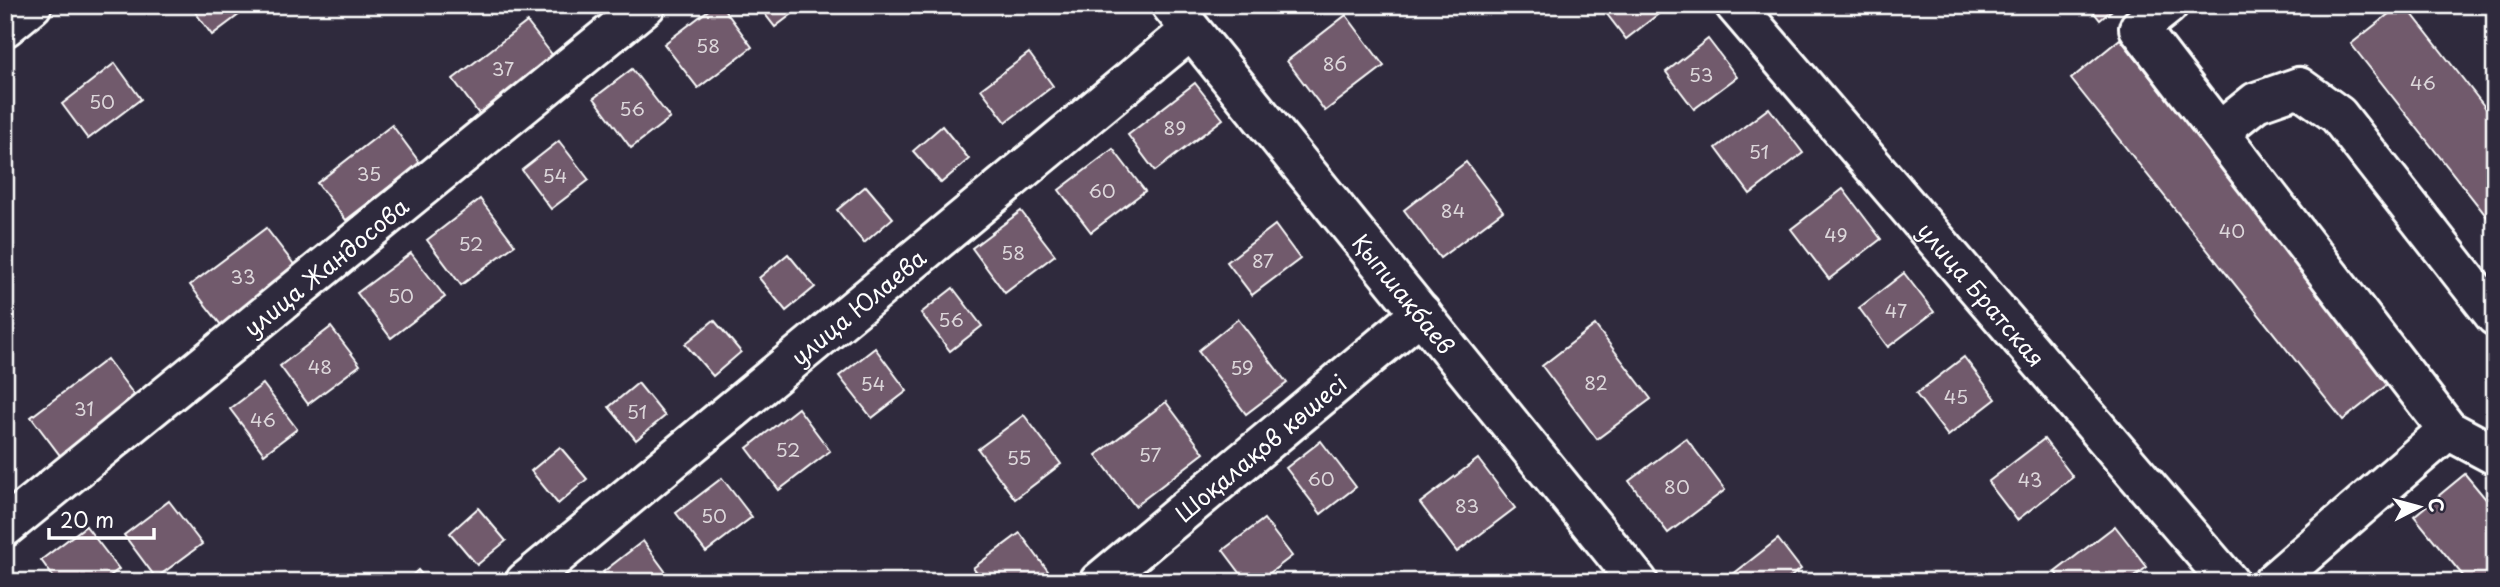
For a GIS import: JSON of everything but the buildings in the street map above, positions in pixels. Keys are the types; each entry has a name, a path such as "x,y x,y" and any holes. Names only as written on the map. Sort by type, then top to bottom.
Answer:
{"street":[{"path":"5,27 32,5"},
{"name":"улица Жандосова","path":"5,527 646,5"},
{"name":"улица Братская","path":"1735,5 2229,582"},
{"path":"2168,5 2138,28 2448,430 2493,457"},
{"name":"Қыпшақбаев","path":"1181,18 1638,582"},
{"name":"улица Юлаева","path":"525,582 1181,18"},
{"path":"2220,131 2256,102 2299,87 2338,115 2495,316"},
{"name":"Шоқалақов көшесі","path":"1099,582 1421,313"},
{"path":"2273,582 2448,430"}]}
